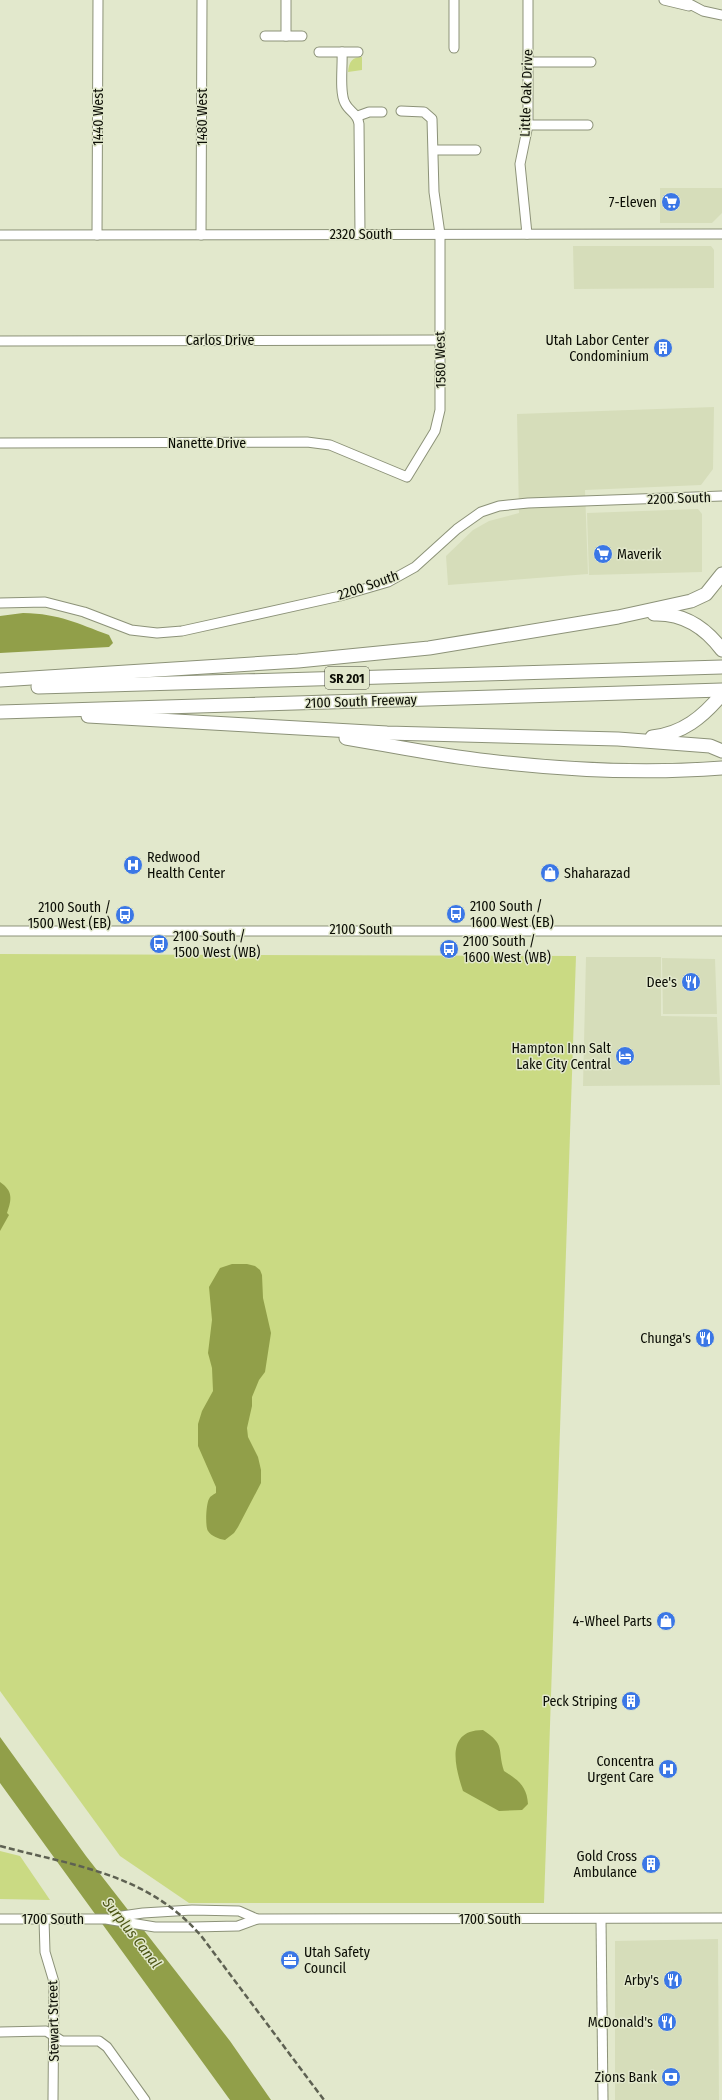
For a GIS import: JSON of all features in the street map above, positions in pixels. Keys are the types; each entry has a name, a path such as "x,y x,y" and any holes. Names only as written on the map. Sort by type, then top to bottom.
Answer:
{"highway":[{"path":"0,680 360,656 429,648 618,617 696,599 709,591 722,574"},
{"path":"618,617 665,614 684,618 708,634 722,650"},
{"name":"2100 South Freeway","path":"0,688 722,667"},
{"name":"2100 South Freeway","path":"0,712 722,690"},
{"path":"618,739 656,737 681,730 701,716 722,694"},
{"path":"33,711 126,720 394,733 618,739 703,746 722,751"},
{"path":"279,727 488,761 568,768 632,771 722,768"}],"street":[{"name":"1440 West","path":"98,0 98,235"},
{"name":"1480 West","path":"202,0 202,235"},
{"path":"286,0 286,36"},
{"path":"454,0 454,48"},
{"name":"Little Oak Drive","path":"527,234 520,164 528,125 528,0"},
{"path":"664,0 692,6"},
{"path":"682,0 708,13 722,15"},
{"path":"266,36 302,36"},
{"path":"319,52 358,52"},
{"path":"342,52 343,98 346,106 358,116 360,128 360,234"},
{"path":"528,62 591,62"},
{"name":"1580 West","path":"401,111 421,112 429,116 433,124 434,192 440,234 440,410 435,431 407,477"},
{"path":"358,116 369,112 382,112"},
{"path":"528,125 588,125"},
{"path":"434,150 476,150"},
{"name":"2320 South","path":"0,235 722,234"},
{"name":"Carlos Drive","path":"0,341 440,340"},
{"name":"Nanette Drive","path":"0,443 307,442 330,445 407,477"},
{"name":"2200 South","path":"0,603 45,602 84,612 131,630 157,632 182,631 340,596 388,582 415,567 470,519 481,512 499,506 525,503 722,496"},
{"name":"2100 South","path":"0,931 722,931"},
{"name":"1700 South","path":"106,1919 143,1912 192,1910 239,1911 257,1919"},
{"name":"1700 South","path":"0,1919 106,1919 155,1927 238,1926 257,1919 722,1918"},
{"name":"Stewart Street","path":"44,1919 45,1952 54,1982 53,2100"},
{"path":"602,1919 603,2100"},
{"path":"0,2032 46,2032 62,2041 95,2041 104,2043 145,2100"}],"shaded area":[{"path":"362,57 362,70 348,72 349,65 353,59"},
{"name":"7-Eleven","path":"660,188 722,188 722,213 712,223 660,223"},
{"path":"573,246 711,246 714,250 714,288 574,289"},
{"path":"714,407 713,469 701,485 585,490 588,574 448,585 446,556 473,530 489,521 519,513 517,414"},
{"path":"698,509 702,514 702,572 589,575 587,513"},
{"path":"0,954 576,956 544,1903 189,1903 120,1856 0,1691"},
{"path":"586,957 661,957 661,1016 717,1017 720,1085 583,1086"},
{"path":"662,958 715,959 717,1014 663,1014"},
{"path":"0,1851 20,1856 50,1900 0,1899"},
{"path":"718,1939 719,2100 615,2100 615,1941"}],"water":[{"path":"23,613 48,615 68,620 109,635 113,643 109,647 0,653 0,616"},
{"path":"0,1182 9,1192 10,1204 7,1213 9,1215 0,1231"},
{"path":"232,1264 247,1264 255,1266 260,1270 262,1275 263,1298 271,1333 265,1372 259,1380 252,1397 252,1406 247,1428 248,1437 258,1457 261,1470 261,1483 238,1527 234,1533 225,1540 209,1533 206,1525 208,1502 210,1497 216,1493 216,1487 198,1446 198,1424 202,1411 213,1391 212,1368 208,1353 212,1320 209,1287 220,1268"},
{"path":"483,1730 498,1744 504,1771 514,1777 524,1788 528,1804 522,1810 499,1811 463,1791 457,1771 456,1752 458,1743 463,1736 471,1732"},
{"name":"Surplus Canal","path":"0,1737 86,1856 230,2041 271,2100 230,2100 0,1783"}],"railway":[{"path":"0,1846 109,1875 135,1886 159,1899 181,1916 202,1937 324,2100"}],"place":[{"name":"7-Eleven","path":"671,202"},
{"name":"Utah Labor Center Condominium","path":"663,348"},
{"name":"Maverik","path":"603,554"},
{"name":"Redwood Health Center","path":"133,865"},
{"name":"Shaharazad","path":"550,873"},
{"name":"2100 South / 1600 West (EB)","path":"456,914"},
{"name":"2100 South / 1500 West (EB)","path":"125,915"},
{"name":"2100 South / 1500 West (WB)","path":"159,944"},
{"name":"2100 South / 1600 West (WB)","path":"449,949"},
{"name":"Dee's","path":"691,982"},
{"name":"Hampton Inn Salt Lake City Central","path":"625,1056"},
{"name":"Chunga's","path":"705,1338"},
{"name":"4-Wheel Parts","path":"666,1621"},
{"name":"Peck Striping","path":"631,1701"},
{"name":"Concentra Urgent Care","path":"668,1769"},
{"name":"Gold Cross Ambulance","path":"651,1864"},
{"name":"Utah Safety Council","path":"290,1960"},
{"name":"Arby's","path":"673,1980"},
{"name":"McDonald's","path":"667,2022"},
{"name":"Zions Bank","path":"671,2077"}]}
